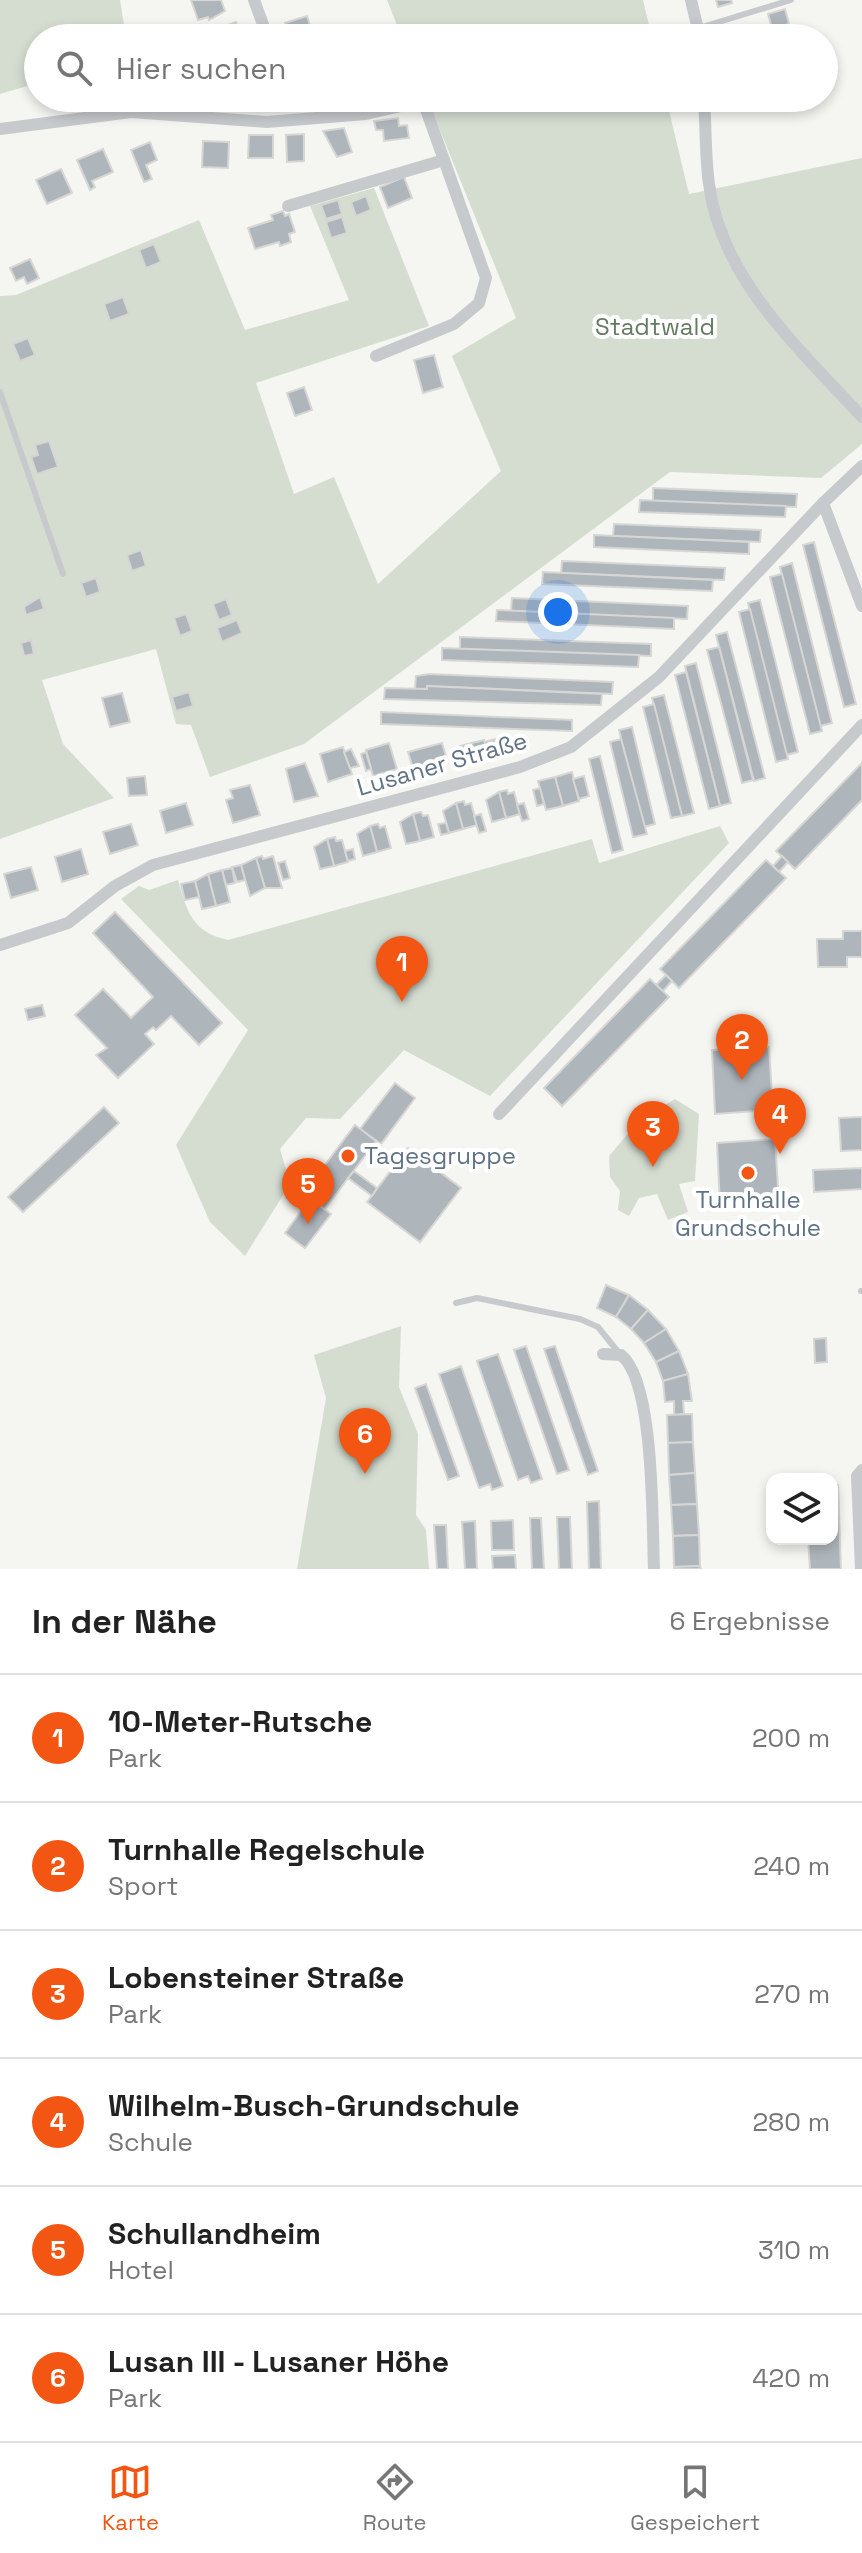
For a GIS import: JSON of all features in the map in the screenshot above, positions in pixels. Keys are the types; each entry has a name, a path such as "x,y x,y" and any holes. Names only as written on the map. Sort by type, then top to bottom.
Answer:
{"street":[{"path":"254,0 263,24"},
{"path":"691,0 698,24"},
{"path":"0,129 131,112 267,122 375,112"},
{"path":"376,356 454,324 479,303 486,278 444,160 432,112"},
{"path":"705,112 709,186 720,228 734,258 773,320 862,417"},
{"path":"288,206 444,160"},
{"name":"Lusaner Straße","path":"0,945 68,923 115,886 153,865 520,767 571,747 659,677 823,503 862,466"},
{"path":"823,503 862,606"},
{"path":"499,1114 862,725"},
{"path":"603,1354 621,1355 635,1373 645,1414 654,1569"},
{"path":"861,1569 857,1476 862,1470"}],"lane":[{"path":"725,24 791,0"},
{"path":"0,392 63,574"},
{"path":"456,1303 477,1298 580,1319 598,1327 612,1340 621,1355"}],"green space":[{"path":"0,0 120,0 124,24 24,24 24,87 0,94"},
{"path":"387,0 643,0 649,24 396,24"},
{"name":"Stadtwald","path":"433,112 669,112 689,194 862,158 862,444 821,478 670,472 304,744 210,777 191,725 176,724 156,649 42,680 63,744 114,798 0,839 0,296 16,295 199,220 245,330 349,300 310,206 374,188 429,326 256,383 294,494 334,477 378,584 501,471 452,356 516,318"},
{"path":"720,826 729,843 490,1096 404,1050 340,1119 306,1118 280,1149 290,1184 245,1256 210,1222 176,1145 248,1030 121,899 139,886 149,890 178,880 193,919 206,932 228,940 592,839 599,863"},
{"path":"675,1099 699,1114 695,1181 679,1184 688,1212 668,1220 657,1194 639,1198 629,1216 618,1210 620,1191 610,1177 609,1156 639,1121 666,1124 662,1107"},
{"path":"401,1326 399,1387 418,1434 416,1515 426,1530 429,1569 297,1569 326,1398 314,1355"}],"building":[{"path":"191,0 221,0 225,11 209,20 208,17 198,20"},
{"path":"716,0 731,0 732,3 718,7"},
{"path":"785,9 789,24 771,24 768,14"},
{"path":"307,16 310,24 285,24"},
{"path":"398,118 399,126 407,125 409,138 384,141 383,130 376,130 374,121"},
{"path":"344,128 352,152 337,157 323,131"},
{"path":"304,134 304,161 287,162 286,135"},
{"path":"249,135 273,135 273,158 248,158"},
{"path":"203,141 229,142 228,168 202,167"},
{"path":"150,142 157,160 146,165 152,179 144,182 131,150"},
{"path":"103,149 113,172 92,181 95,187 90,190 77,160"},
{"path":"61,169 72,193 47,204 36,180"},
{"path":"404,177 412,198 388,208 380,187"},
{"path":"366,196 371,210 356,216 351,202"},
{"path":"338,200 342,214 326,219 321,205"},
{"path":"283,211 285,216 289,214 295,232 289,234 291,242 255,249 248,228 273,220 271,215"},
{"path":"342,217 347,233 331,238 326,222"},
{"path":"154,244 161,262 146,268 139,250"},
{"path":"30,259 39,278 27,284 24,277 16,281 10,268"},
{"path":"123,297 129,314 110,321 104,304"},
{"path":"28,338 35,355 20,361 13,344"},
{"path":"434,355 443,387 423,393 414,360"},
{"path":"304,387 312,410 295,416 287,393"},
{"path":"49,441 58,467 37,474 31,457 38,455 35,445"},
{"path":"653,488 797,494 796,507 653,501"},
{"path":"640,500 786,506 785,517 639,512"},
{"path":"614,524 761,530 760,542 613,536"},
{"path":"594,535 749,542 749,554 594,547"},
{"path":"814,542 856,704 844,707 803,545"},
{"path":"141,550 146,566 132,571 127,555"},
{"path":"562,561 725,568 724,580 561,573"},
{"path":"792,563 832,723 820,726 780,567"},
{"path":"543,572 713,580 712,591 542,584"},
{"path":"782,574 822,731 810,734 770,577"},
{"path":"96,578 100,592 86,597 81,583"},
{"path":"40,597 44,609 26,615 24,607"},
{"path":"512,598 688,606 687,619 511,611"},
{"path":"226,599 232,615 219,620 213,604"},
{"path":"760,600 798,752 786,755 748,603"},
{"path":"750,609 788,759 776,762 739,612"},
{"path":"497,610 674,618 674,629 496,621"},
{"path":"186,614 192,631 180,636 174,618"},
{"path":"237,620 242,633 222,642 217,628"},
{"path":"727,632 765,778 754,781 716,635"},
{"path":"460,637 651,644 651,656 460,649"},
{"path":"31,640 34,654 24,656 21,643"},
{"path":"719,647 753,780 742,783 707,650"},
{"path":"442,648 639,655 638,667 442,660"},
{"path":"696,663 731,803 720,806 685,666"},
{"path":"686,672 720,806 709,809 675,675"},
{"path":"416,676 613,682 612,694 427,686 427,689 415,689"},
{"path":"427,686 602,694 601,705 384,699 385,688 427,689"},
{"path":"189,692 193,706 176,711 172,697"},
{"path":"122,693 130,722 110,727 102,698"},
{"path":"664,695 694,813 682,816 652,698"},
{"path":"654,704 682,816 671,818 643,707"},
{"path":"381,712 572,720 572,731 381,724"},
{"path":"632,727 655,824 643,827 619,730"},
{"path":"495,739 499,754 488,756 484,742"},
{"path":"621,739 647,834 633,837 610,742"},
{"path":"484,740 489,759 465,765 460,746"},
{"path":"389,743 397,769 373,776 366,750"},
{"path":"442,743 448,763 422,770 420,766 413,768 408,752"},
{"path":"343,747 352,774 328,782 320,754"},
{"path":"351,749 359,766 350,768 344,752"},
{"path":"366,752 371,769 366,771 361,754"},
{"path":"600,756 623,850 612,853 589,759"},
{"path":"305,763 318,796 294,802 286,769"},
{"path":"862,763 862,800 795,869 776,851"},
{"path":"572,772 579,801 563,806 555,777"},
{"path":"145,776 147,795 129,796 127,778"},
{"path":"584,776 589,796 579,799 573,779"},
{"path":"555,777 563,806 546,810 538,781"},
{"path":"250,785 260,815 233,823 226,800 233,798 230,790"},
{"path":"540,788 544,804 537,806 533,790"},
{"path":"507,790 508,794 514,792 520,814 506,818 499,792"},
{"path":"499,792 506,818 492,822 486,800"},
{"path":"464,801 465,805 471,803 477,825 463,829 456,803"},
{"path":"186,803 193,825 166,833 160,811"},
{"path":"456,803 463,829 449,833 443,811"},
{"path":"524,803 529,819 522,821 517,805"},
{"path":"421,812 423,816 428,815 434,837 420,841 413,814"},
{"path":"413,814 420,841 406,844 400,822"},
{"path":"481,814 486,831 479,833 474,816"},
{"path":"446,823 449,833 441,835 438,824"},
{"path":"131,824 138,845 110,854 103,832"},
{"path":"378,824 380,828 385,826 391,848 377,852 370,826"},
{"path":"370,826 377,852 363,856 357,834"},
{"path":"335,837 336,841 342,840 348,862 334,866 327,839"},
{"path":"327,839 334,866 320,869 314,847"},
{"path":"81,849 88,874 62,882 55,857"},
{"path":"353,849 355,859 348,861 345,851"},
{"path":"262,856 263,859 273,856 282,888 265,888 256,858"},
{"path":"782,856 788,862 779,872 773,866"},
{"path":"256,858 265,888 250,896 241,865"},
{"path":"766,860 786,878 679,988 660,969"},
{"path":"285,861 290,878 283,880 278,863"},
{"path":"241,865 245,880 237,882 232,867"},
{"path":"31,867 38,890 11,898 4,874"},
{"path":"232,868 235,883 226,885 222,870"},
{"path":"222,870 230,902 216,906 208,874"},
{"path":"208,874 216,906 202,909 195,881"},
{"path":"195,881 199,897 185,900 181,884"},
{"path":"115,912 222,1023 199,1045 171,1016 156,1030 153,1027 145,1034 154,1044 118,1078 96,1055 107,1048 75,1015 103,989 131,1018 153,997 93,933"},
{"path":"843,931 862,931 862,957 847,957 847,967 818,967 817,939 843,939"},
{"path":"666,975 672,981 663,991 656,985"},
{"path":"650,979 669,997 562,1106 544,1088"},
{"path":"42,1005 45,1016 28,1020 25,1009"},
{"path":"769,1047 773,1110 715,1114 712,1050"},
{"name":"Tagesgruppe","path":"395,1083 415,1098 381,1144 360,1129"},
{"path":"104,1107 119,1123 23,1212 8,1197"},
{"path":"862,1117 862,1150 841,1151 839,1118"},
{"name":"Tagesgruppe","path":"355,1125 376,1141 324,1210 303,1194"},
{"name":"Turnhalle Grundschule","path":"775,1139 779,1203 720,1206 717,1143"},
{"path":"408,1148 461,1188 420,1242 367,1202"},
{"path":"862,1168 862,1189 814,1192 813,1170"},
{"path":"354,1171 377,1188 372,1196 348,1178"},
{"path":"310,1199 331,1214 305,1248 285,1233"},
{"path":"606,1285 629,1295 616,1317 597,1308"},
{"path":"629,1295 648,1310 631,1329 616,1317"},
{"path":"648,1310 666,1329 644,1343 631,1329"},
{"path":"666,1329 679,1351 656,1362 644,1343"},
{"path":"826,1338 827,1362 815,1363 814,1339"},
{"path":"526,1346 569,1470 557,1474 514,1350"},
{"path":"555,1346 598,1471 588,1475 544,1349"},
{"path":"679,1351 688,1374 663,1381 656,1362"},
{"path":"498,1354 542,1479 531,1483 528,1476 518,1480 477,1361"},
{"path":"461,1366 503,1486 492,1490 490,1484 479,1488 439,1374"},
{"path":"688,1374 692,1401 683,1401 684,1414 674,1415 674,1401 665,1402 663,1381"},
{"path":"426,1384 459,1476 448,1480 415,1388"},
{"path":"692,1414 693,1442 668,1443 667,1415"},
{"path":"693,1442 695,1473 669,1475 668,1443"},
{"path":"695,1473 697,1504 671,1505 669,1475"},
{"path":"838,1485 841,1569 810,1569 808,1545 838,1545"},
{"path":"599,1501 601,1569 589,1569 587,1502"},
{"path":"697,1504 699,1535 673,1536 671,1505"},
{"path":"557,1517 570,1517 572,1569 559,1569"},
{"path":"530,1518 541,1518 544,1569 532,1569"},
{"path":"513,1520 514,1550 492,1550 491,1521"},
{"path":"475,1521 477,1569 465,1569 462,1522"},
{"path":"434,1525 446,1525 448,1569 437,1569"},
{"path":"699,1535 700,1566 674,1567 673,1536"},
{"path":"515,1555 516,1569 493,1569 492,1556"},
{"path":"700,1566 701,1569 674,1569 674,1567"}],"place":[{"name":"10-Meter-Rutsche","path":"402,1002"},
{"name":"Turnhalle Regelschule","path":"742,1080"},
{"name":"Wilhelm-Busch-Grundschule","path":"780,1154"},
{"name":"Tagesgruppe","path":"348,1156"},
{"name":"Lobensteiner Straße","path":"653,1167"},
{"name":"Turnhalle Grundschule","path":"748,1173"},
{"name":"Schullandheim","path":"308,1224"},
{"name":"Lusan III - Lusaner Höhe","path":"365,1474"}]}
